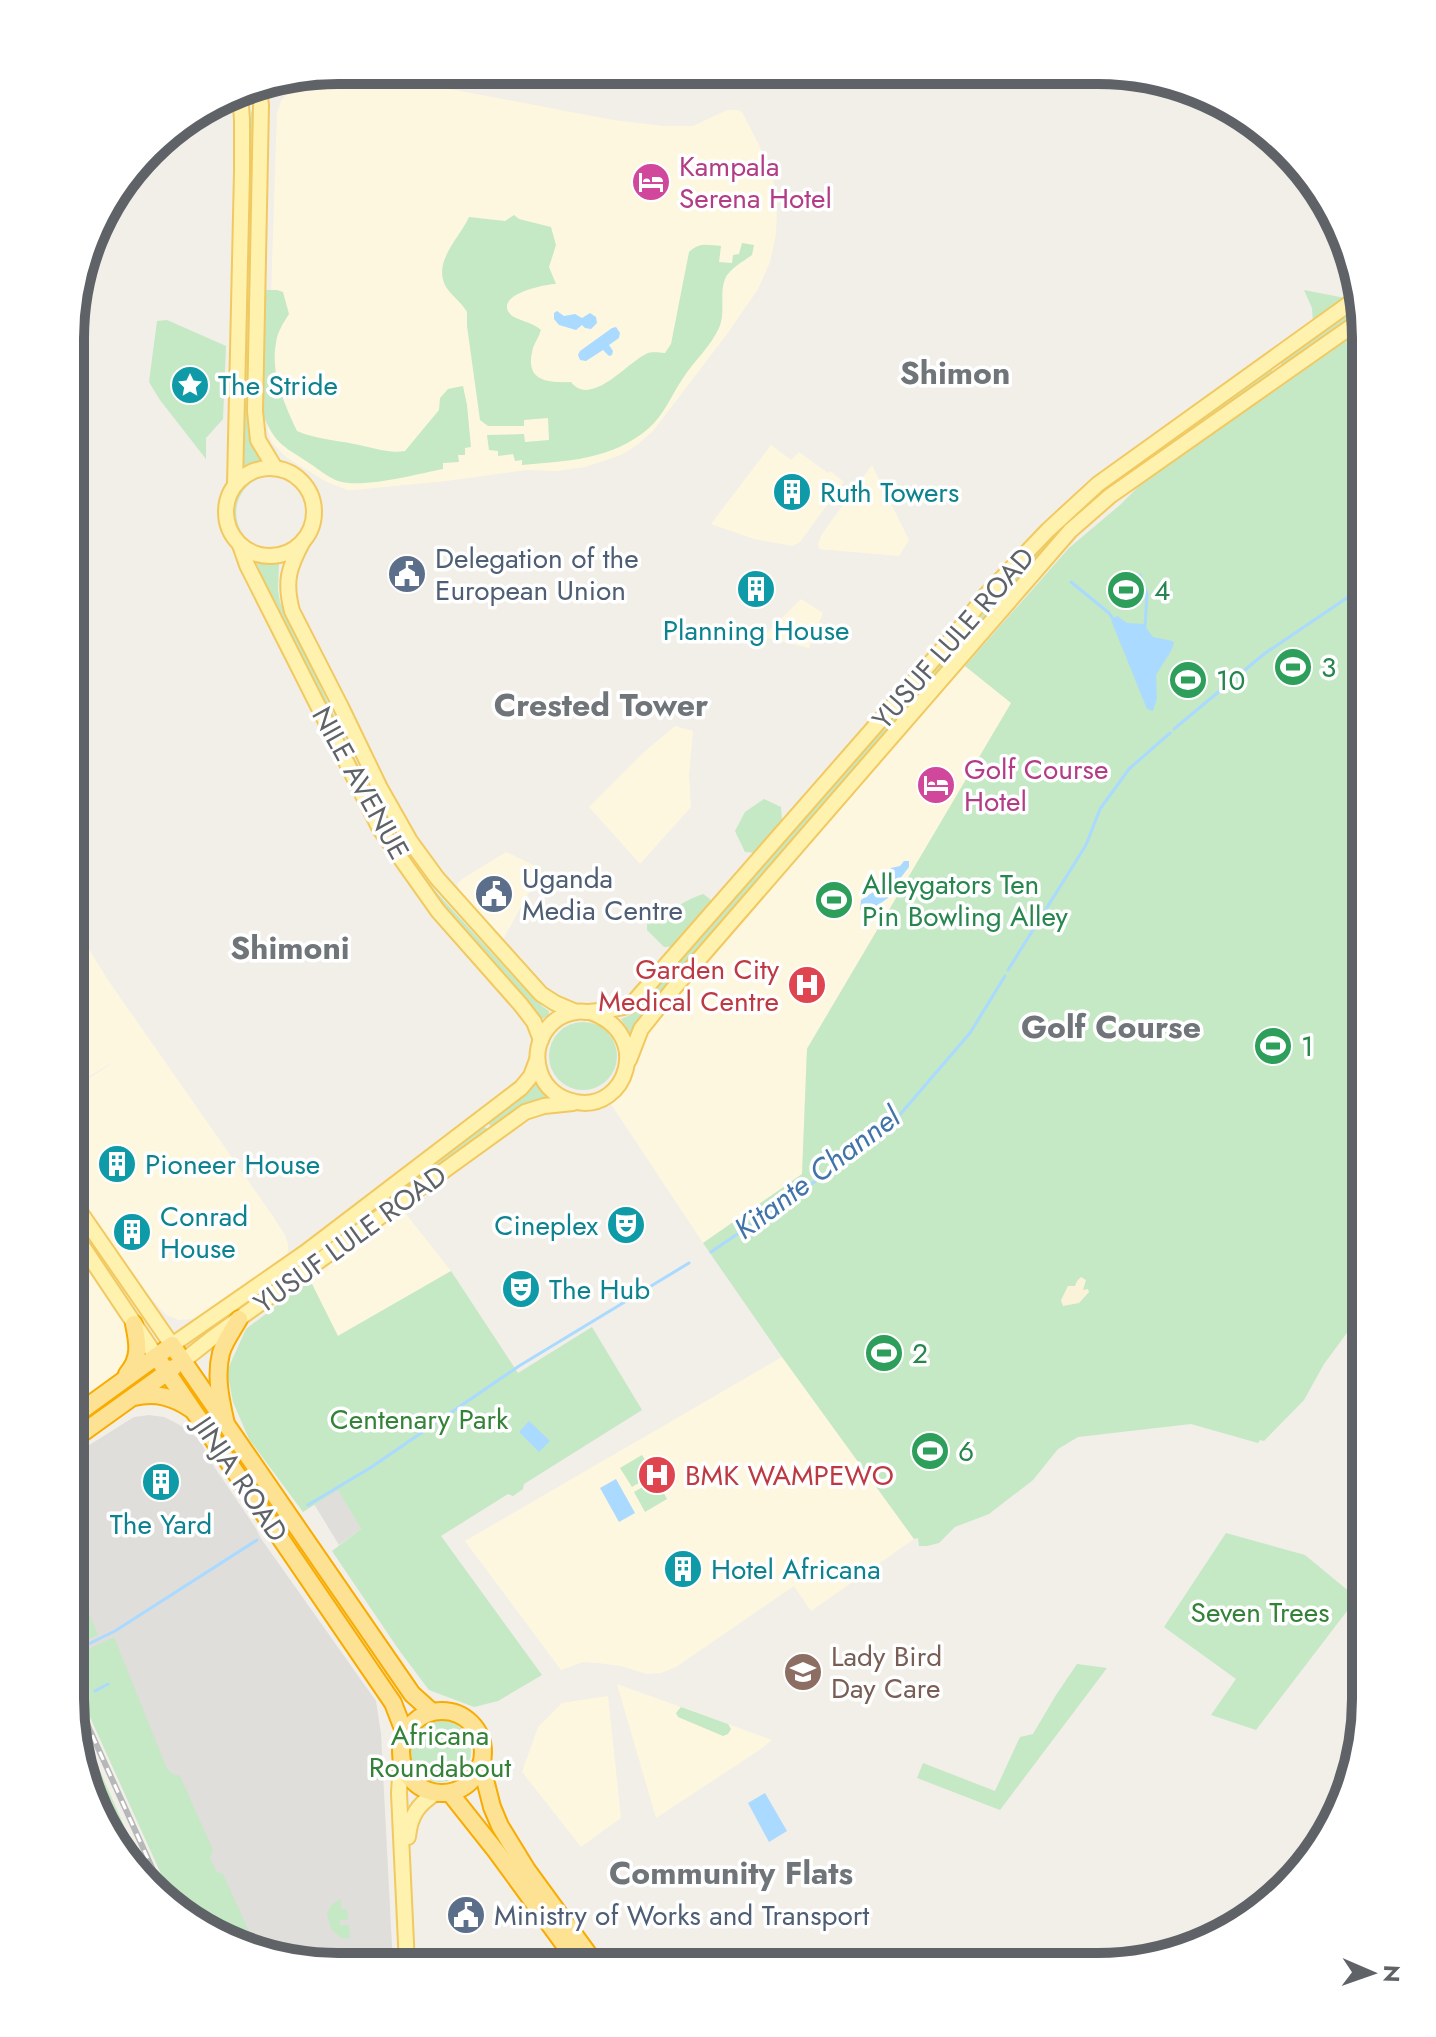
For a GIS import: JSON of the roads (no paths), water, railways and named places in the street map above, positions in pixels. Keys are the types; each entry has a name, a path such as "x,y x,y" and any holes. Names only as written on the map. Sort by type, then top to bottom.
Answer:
{"highway":[{"path":"226,1424 218,1384 219,1364 221,1350 239,1319"},
{"path":"124,1379 138,1354 134,1324"},
{"path":"84,1409 172,1345"},
{"name":"JINJA ROAD","path":"172,1345 412,1694 432,1712"},
{"name":"JINJA ROAD","path":"156,1356 393,1703 405,1734"},
{"name":"YUSUF LULE ROAD","path":"84,1432 183,1361"},
{"path":"133,1398 160,1395 196,1412"},
{"path":"481,1764 464,1787 443,1793 424,1789 413,1782 406,1772 401,1760 401,1746 412,1724 432,1712 446,1711 460,1715 470,1723 478,1733 482,1746 481,1764 500,1826 527,1870 588,1953"},
{"path":"443,1793 496,1851 571,1953"}],"main road":[{"path":"260,97 255,421 258,440 275,468"},
{"path":"235,485 242,172 240,103"},
{"name":"YUSUF LULE ROAD","path":"583,1012 631,1005 639,997 954,636 986,595 1060,518 1098,484 1350,303"},
{"name":"YUSUF LULE ROAD","path":"627,1065 641,1029 674,988 1070,531 1110,496 1351,326"},
{"path":"1269,361 1280,376"},
{"path":"275,468 300,479 313,501 314,518 303,541 290,552 273,556 255,554 240,545 227,520 227,502 235,485 256,470 275,468"},
{"path":"1060,518 1070,531"},
{"name":"NILE AVENUE","path":"303,541 292,561 288,577 292,611 397,820 437,878 541,994 555,1003 583,1012"},
{"name":"NILE AVENUE","path":"240,545 247,565 380,829 438,911 534,1022 541,1040"},
{"path":"954,636 969,646"},
{"path":"583,1012 604,1017 615,1025 623,1037 627,1051 623,1078 604,1098 577,1103 562,1098 549,1089 541,1075 537,1060 541,1040 552,1023 563,1016 583,1012"},
{"name":"YUSUF LULE ROAD","path":"172,1345 306,1252 521,1088 531,1076 537,1060"},
{"name":"YUSUF LULE ROAD","path":"183,1361 525,1112 544,1106 577,1103"},
{"name":"JINJA ROAD","path":"84,1218 172,1345"},
{"name":"JINJA ROAD","path":"84,1249 156,1356"},
{"path":"147,1310 169,1326 201,1324"},
{"path":"401,1760 399,1793 406,1953"},
{"path":"414,1953 409,1824 414,1812 423,1803 443,1793"}],"water":[{"path":"557,311 564,316 575,314 582,318 590,313 596,317 597,323 591,329 582,325 576,330 559,325 554,319"},
{"path":"616,327 620,333 619,338 609,345 612,355 603,350 586,361 580,360 580,351"},
{"path":"1117,616 1127,623 1143,624 1153,637 1174,643 1156,675 1157,698 1153,711 1147,709 1111,620"},
{"path":"909,861 909,867 892,895 881,903 871,917 864,915 860,909 861,900 881,887 886,873"},
{"path":"529,1421 550,1441 539,1452 519,1432"},
{"path":"616,1479 635,1513 619,1522 600,1488"},
{"path":"765,1793 787,1831 769,1842 748,1803"}],"waterway":[{"path":"1140,575 1147,594 1145,627"},
{"path":"1071,582 1113,619"},
{"name":"Kitante Channel","path":"1174,729 1264,654 1352,595"},
{"name":"Kitante Channel","path":"1008,970 1086,845 1100,809 1129,769 1170,733"},
{"name":"Kitante Channel","path":"711,1252 870,1144 891,1125 970,1033 1005,976"},
{"path":"308,1505 370,1468 519,1366 689,1263"},
{"path":"84,1646 115,1631 257,1540"},
{"path":"95,1691 108,1684"}],"railway":[{"path":"85,1720 156,1876"}],"place":[{"name":"Kampala Serena Hotel","path":"651,182"},
{"name":"The Stride","path":"190,385"},
{"name":"Ruth Towers","path":"792,492"},
{"name":"Delegation of the European Union","path":"407,574"},
{"name":"Planning House","path":"756,589"},
{"name":"4","path":"1126,590"},
{"name":"3","path":"1293,667"},
{"name":"10","path":"1188,680"},
{"name":"Golf Course Hotel","path":"936,785"},
{"name":"Uganda Media Centre","path":"494,894"},
{"name":"Alleygators Ten Pin Bowling Alley","path":"834,900"},
{"name":"Garden City Medical Centre","path":"807,985"},
{"name":"1","path":"1273,1046"},
{"name":"Pioneer House","path":"117,1164"},
{"name":"Cineplex","path":"626,1225"},
{"name":"Conrad House","path":"132,1232"},
{"name":"The Hub","path":"521,1289"},
{"name":"2","path":"884,1353"},
{"name":"6","path":"930,1451"},
{"name":"BMK WAMPEWO","path":"657,1475"},
{"name":"The Yard","path":"161,1482"},
{"name":"Hotel Africana","path":"683,1569"},
{"name":"Lady Bird Day Care","path":"803,1672"},
{"name":"Ministry of Works and Transport","path":"466,1915"}],"district":[{"name":"Shimon","path":"955,373"},
{"name":"Crested Tower","path":"601,705"},
{"name":"Shimoni","path":"290,948"},
{"name":"Golf Course","path":"1111,1027"},
{"name":"Community Flats","path":"731,1873"}],"park label":[{"name":"Centenary Park","path":"419,1419"},
{"name":"Seven Trees","path":"1260,1612"},
{"name":"Africana Roundabout","path":"440,1751"}]}
